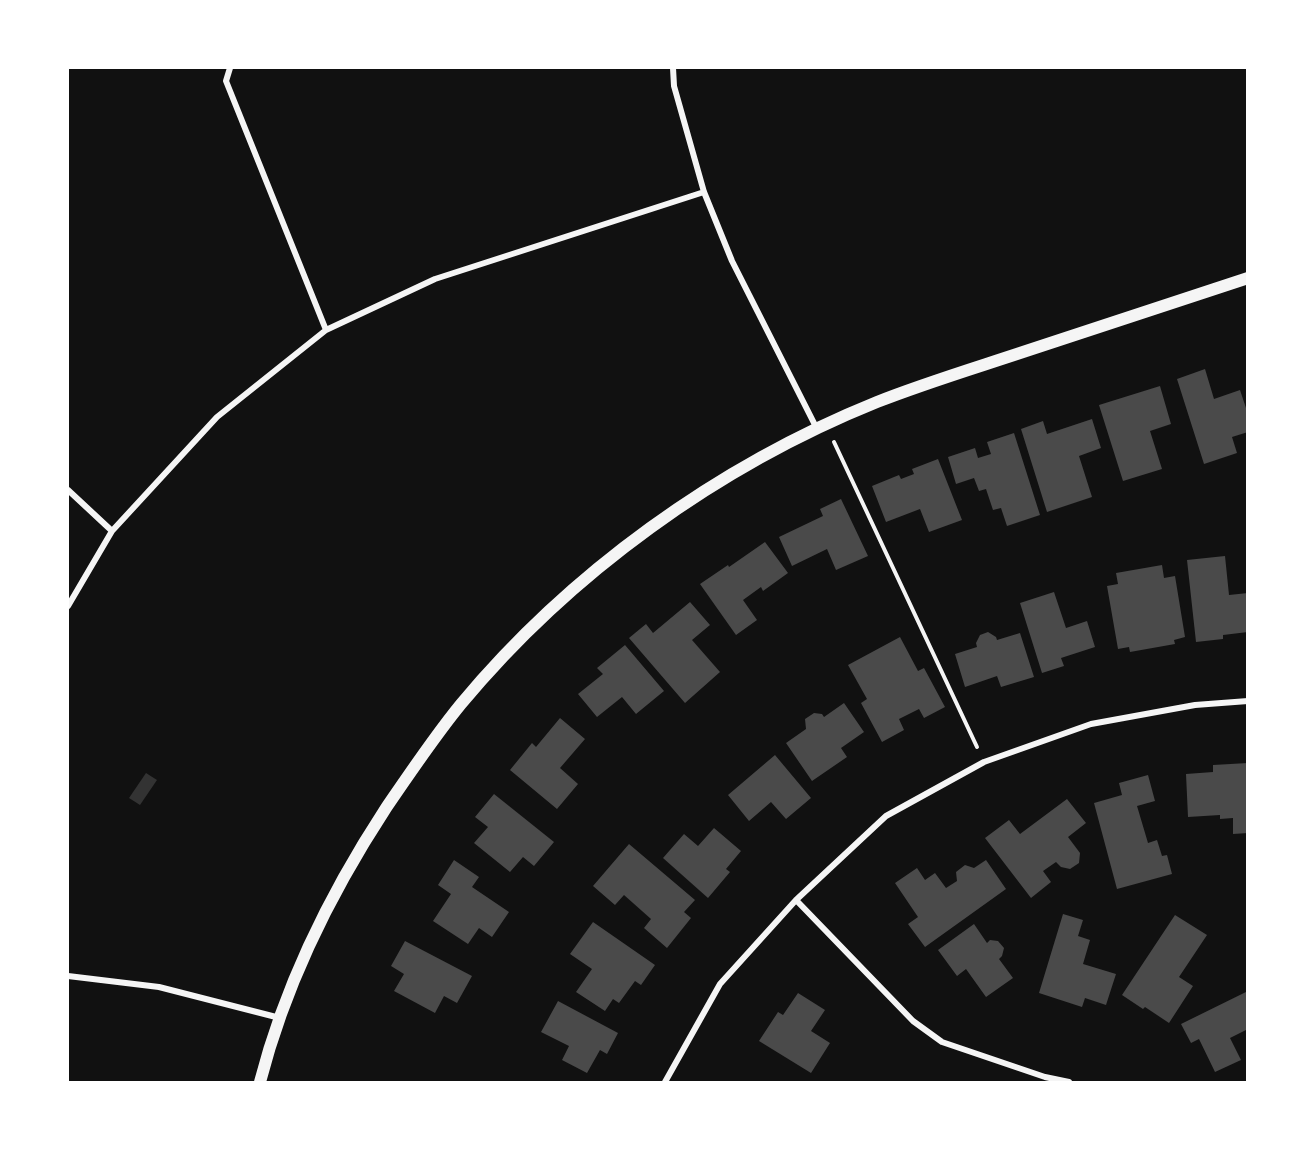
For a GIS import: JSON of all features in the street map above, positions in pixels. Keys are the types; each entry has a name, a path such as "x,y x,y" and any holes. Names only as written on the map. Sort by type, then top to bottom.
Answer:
{"main road":[{"path":"260,1083 280,1018 322,919 372,830 422,754 462,703 547,614 640,536 730,475 876,402 945,377 1248,278"}],"street":[{"path":"230,68 226,81 326,330"},
{"path":"673,68 674,86 704,192 732,261 822,427"},
{"path":"68,606 111,531 216,417 326,330 435,279 704,192"},
{"path":"68,490 111,531"},
{"path":"665,1083 720,984 796,900 886,816 984,762 1091,724 1195,705 1248,701"},
{"path":"796,900 913,1021 942,1042 1069,1083"},
{"path":"68,976 159,987 280,1018"}],"path":[{"path":"822,427 984,762"}],"shaded area":[{"path":"146,773 157,780 140,805 129,798"}],"building":[{"path":"1205,369 1214,399 1240,390 1248,414 1248,432 1232,437 1237,453 1204,464 1177,379"},
{"path":"1160,386 1171,424 1150,431 1162,469 1123,481 1099,405"},
{"path":"1092,419 1101,448 1079,456 1092,497 1047,512 1021,429 1043,421 1047,434"},
{"path":"1014,433 1040,515 1007,526 1001,508 993,510 986,489 979,491 974,478 956,484 948,457 975,448 978,458 991,454 987,442"},
{"path":"938,459 962,520 929,532 920,509 886,522 872,486 899,475 901,479 914,474 912,469"},
{"path":"841,499 868,556 836,570 827,549 792,566 779,537 823,516 820,509"},
{"path":"765,542 788,573 763,591 761,587 743,600 757,620 736,635 700,584"},
{"path":"1225,556 1229,595 1248,593 1248,632 1223,635 1223,639 1196,642 1187,560"},
{"path":"1162,565 1164,578 1175,576 1185,637 1174,640 1175,644 1130,652 1129,647 1118,649 1107,586 1118,584 1116,573"},
{"path":"1054,592 1066,628 1087,621 1095,647 1061,658 1064,666 1042,673 1020,603"},
{"path":"690,602 710,625 692,640 720,672 685,703 629,638 646,624 653,633"},
{"path":"988,632 997,640 1020,633 1034,677 1001,687 997,676 965,687 955,654 977,647 976,643 980,635"},
{"path":"900,637 918,671 924,668 945,707 924,718 919,709 899,719 904,730 882,742 861,703 867,699 848,665"},
{"path":"625,645 664,691 636,714 622,697 597,717 578,694 603,674 597,668"},
{"path":"844,703 864,732 841,748 847,757 812,781 786,743 806,729 805,719 814,713 822,714 824,717"},
{"path":"560,718 585,739 560,768 578,784 557,809 510,770 532,743 536,747"},
{"path":"775,755 811,798 786,819 771,802 749,821 728,795"},
{"path":"1248,763 1248,833 1233,834 1233,818 1220,819 1220,815 1188,817 1186,774 1213,772 1213,765"},
{"path":"1148,775 1155,801 1137,806 1148,843 1157,840 1162,856 1167,855 1172,874 1117,889 1094,803 1122,795 1119,783"},
{"path":"494,794 554,842 534,866 523,857 510,872 474,843 488,827 475,817"},
{"path":"1067,799 1086,823 1068,837 1080,853 1079,863 1070,869 1061,867 1056,862 1043,871 1051,882 1031,898 985,838 1009,820 1020,834"},
{"path":"714,828 741,851 726,869 730,872 708,898 663,858 684,834 698,846"},
{"path":"629,844 695,900 684,912 691,918 667,948 644,928 651,919 624,895 615,905 593,886"},
{"path":"454,860 479,877 472,887 509,912 492,937 479,928 468,944 433,921 451,894 438,885"},
{"path":"986,860 1006,889 925,947 908,924 918,917 895,883 917,868 925,880 935,873 946,888 957,881 956,872 965,865 974,868"},
{"path":"1063,914 1083,920 1078,936 1090,940 1083,964 1116,974 1106,1005 1085,998 1082,1007 1039,993"},
{"path":"1175,915 1207,935 1179,977 1193,986 1169,1023 1122,995"},
{"path":"593,922 655,965 641,985 635,981 619,1003 613,999 605,1011 576,992 592,969 570,954"},
{"path":"974,924 987,943 990,940 998,941 1004,948 999,959 1013,978 986,997 966,969 957,976 938,950"},
{"path":"405,941 472,976 457,1003 444,996 435,1013 394,991 404,974 391,966"},
{"path":"1248,991 1248,1029 1230,1038 1241,1060 1215,1072 1199,1039 1191,1043 1181,1024"},
{"path":"798,993 825,1010 811,1031 830,1043 811,1073 759,1041 778,1012 783,1015"},
{"path":"558,1001 618,1033 607,1054 600,1050 587,1073 562,1060 569,1046 541,1032"}]}
